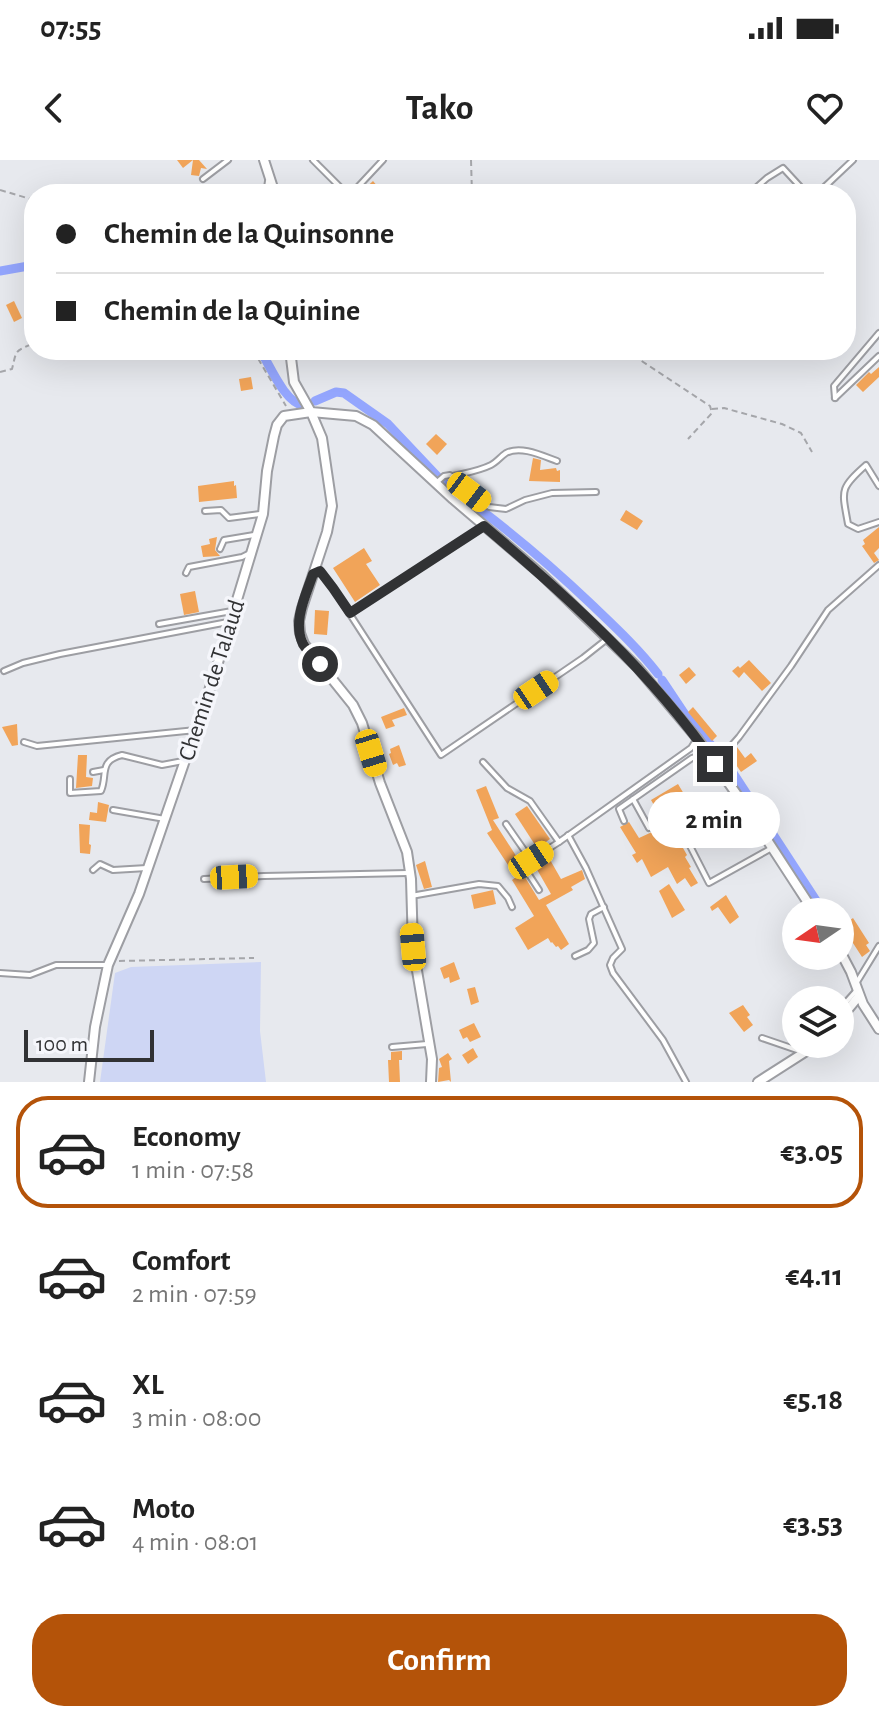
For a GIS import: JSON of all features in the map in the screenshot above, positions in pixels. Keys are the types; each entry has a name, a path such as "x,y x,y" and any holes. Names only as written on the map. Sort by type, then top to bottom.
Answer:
{"street":[{"path":"266,161 272,184"},
{"path":"291,360 294,382 322,438 332,506 327,532 302,608 300,633 304,644 353,705 362,723 382,791 407,852 413,947 430,1043 431,1082"},
{"path":"291,414 311,412 356,416 373,425 542,575 637,667 697,738 805,898"},
{"name":"Chemin de Talaud","path":"89,1082 95,1027 109,963 139,894 196,730 263,514 274,436 280,419 291,414"},
{"path":"848,970 879,1029"},
{"path":"854,994 857,989"},
{"path":"758,1082 796,1058"}],"lane":[{"path":"203,179 228,160"},
{"path":"313,160 337,184"},
{"path":"361,184 383,160"},
{"path":"828,184 853,160"},
{"path":"760,184 783,168 798,184"},
{"path":"268,184 270,175"},
{"path":"879,333 834,386 835,398 879,356"},
{"path":"436,483 447,475 487,467 507,453 517,451 534,452 557,461"},
{"path":"879,486 866,465 847,482 842,495 848,524 858,529 879,522"},
{"path":"453,476 489,507 506,509 552,493 596,492"},
{"path":"205,511 221,510 229,518 263,514"},
{"path":"350,613 484,526"},
{"path":"220,549 224,540 257,535"},
{"path":"186,573 189,567 242,557 252,552"},
{"path":"715,764 739,737 828,610 879,565"},
{"path":"313,574 320,571 333,588 441,755 607,639"},
{"path":"159,624 234,610"},
{"path":"4,671 60,654 231,622"},
{"path":"24,742 37,746 196,730"},
{"path":"539,890 524,867 531,860 691,748 697,738"},
{"path":"624,821 619,809 692,758 708,753"},
{"path":"70,779 70,793 101,791 104,770 111,760 122,755 162,765 185,760"},
{"path":"483,762 507,788 530,801 559,842"},
{"path":"93,772 104,770"},
{"path":"633,799 649,828"},
{"path":"113,810 165,819"},
{"path":"506,824 531,860"},
{"path":"568,835 622,949 610,965 613,973 663,1040 686,1082"},
{"path":"689,844 709,883 772,848"},
{"path":"93,870 100,864 113,870 147,868"},
{"path":"204,879 410,873"},
{"path":"411,896 479,884 498,886 512,907"},
{"path":"575,956 594,943 589,919 591,914 604,907"},
{"path":"854,993 879,946"},
{"path":"0,973 30,975 56,965 109,963"},
{"path":"762,1038 782,1045"},
{"path":"392,1047 430,1043"}],"path":[{"path":"471,160 472,184"},
{"path":"0,190 24,197"},
{"path":"0,372 12,369 13,357 24,348"},
{"path":"259,360 291,414"},
{"path":"640,360 710,406 712,413 688,439"},
{"path":"711,409 724,408 782,424 801,433 812,452"},
{"path":"109,963 254,958"}],"shaded area":[{"path":"261,962 260,1031 266,1082 100,1082 115,973 131,967"}],"building":[{"path":"177,160 193,160 183,168"},
{"path":"193,160 199,160 207,169 201,168 199,176 191,175"},
{"path":"14,301 22,318 14,322 6,305"},
{"path":"879,367 879,377 863,392 856,385"},
{"path":"251,377 253,389 241,391 239,379"},
{"path":"436,434 447,444 437,455 426,444"},
{"path":"533,458 541,460 540,470 560,470 560,482 529,481"},
{"path":"234,481 237,498 199,502 198,486"},
{"path":"626,510 643,521 637,530 620,520"},
{"path":"879,527 879,548 874,553 879,560 874,563 862,546 865,544 863,540"},
{"path":"217,537 215,550 220,556 203,557 201,546 210,544 209,539"},
{"path":"364,548 372,561 366,564 380,585 355,602 333,568"},
{"path":"195,591 199,612 184,615 180,594"},
{"path":"315,610 329,611 327,635 314,634"},
{"path":"749,660 771,683 762,691 744,672 739,678 732,671 738,666 740,668"},
{"path":"689,667 696,675 686,684 679,675"},
{"path":"693,707 717,736 712,741 688,712"},
{"path":"404,708 407,715 392,720 395,726 386,729 381,717"},
{"path":"17,724 18,745 12,746 2,727"},
{"path":"399,745 406,765 399,767 397,763 393,765 389,754 390,749"},
{"path":"737,747 745,758 751,753 757,761 741,772 730,756"},
{"path":"78,755 87,755 86,777 93,778 92,786 76,788"},
{"path":"678,784 702,824 679,841 698,883 691,887 685,878 677,884 668,867 651,877 642,859 637,863 632,855 636,853 620,827 629,822 639,838 652,832 664,823 651,800"},
{"path":"486,786 499,818 493,820 520,862 517,864 539,900 551,894 535,866 549,858 561,879 582,870 585,879 571,887 573,890 546,905 569,944 561,950 548,938 528,950 515,928 534,916 512,880 516,877 487,833 492,830 476,790"},
{"path":"98,802 109,805 106,822 89,820 90,812 97,813"},
{"path":"527,806 550,839 537,848 515,814"},
{"path":"79,824 90,825 90,854 80,853"},
{"path":"425,861 432,887 424,889 416,865"},
{"path":"669,884 685,910 672,918 659,891"},
{"path":"493,890 496,904 474,909 471,895"},
{"path":"726,895 739,917 730,924 718,907 712,911 710,907"},
{"path":"854,920 869,943 866,945 870,951 862,957 854,945"},
{"path":"454,962 460,979 450,983 449,977 444,979 440,968"},
{"path":"475,987 479,1002 471,1005 467,989"},
{"path":"743,1005 753,1025 744,1032 729,1013"},
{"path":"474,1023 481,1037 470,1042 467,1037 463,1039 459,1030"},
{"path":"473,1048 478,1057 468,1064 462,1055"},
{"path":"402,1051 402,1060 399,1060 400,1082 389,1082 388,1060 391,1060 391,1052"},
{"path":"448,1053 452,1059 449,1061 451,1082 438,1082 439,1068 442,1067 439,1059"}],"waterway":[{"path":"0,271 24,267"},
{"path":"266,360 284,391 304,406"},
{"path":"315,401 336,392 344,393 388,424 438,477"},
{"path":"443,482 555,571 625,637 658,674"},
{"path":"662,680 686,716 718,753"},
{"path":"724,759 814,898"}],"route":[{"path":"320,664 304,644 299,621 313,574 320,571 350,613 484,526 542,575 637,667 715,764"}]}
